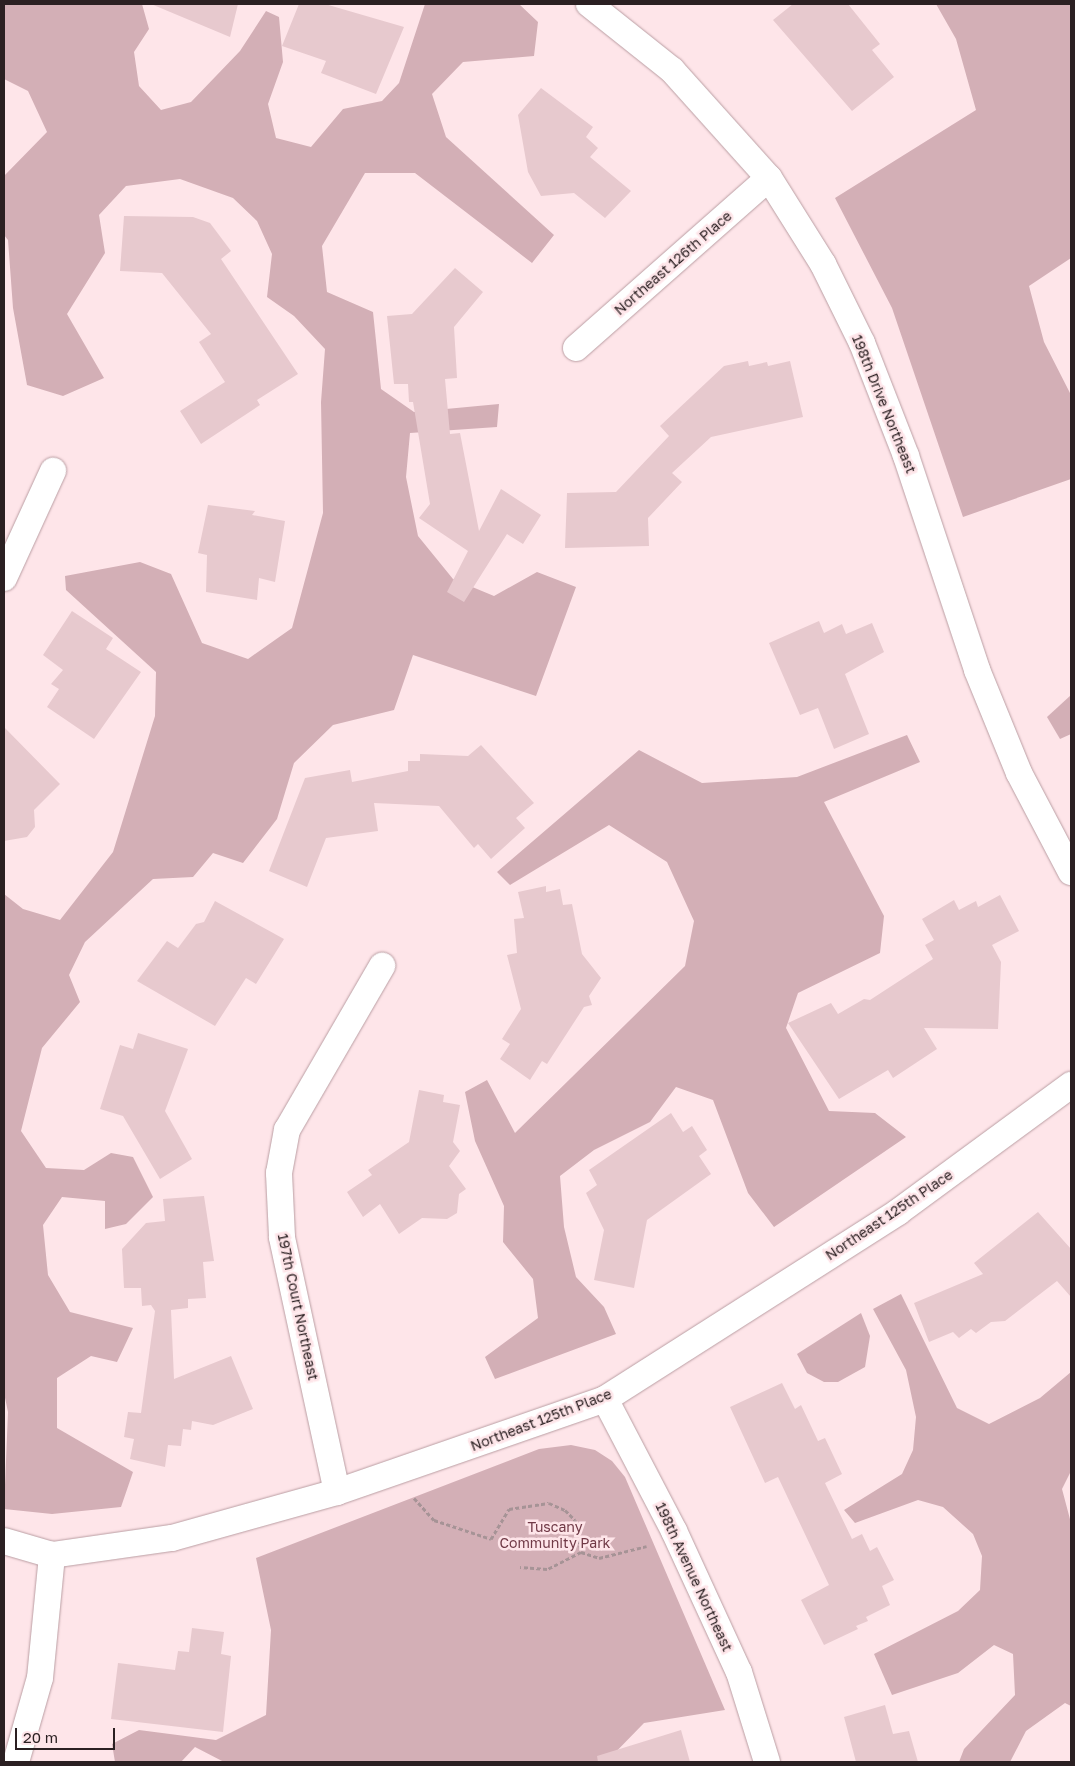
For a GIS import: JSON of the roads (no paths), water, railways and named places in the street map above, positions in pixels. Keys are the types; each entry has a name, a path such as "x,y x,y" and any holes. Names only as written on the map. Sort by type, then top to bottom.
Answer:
{"street":[{"name":"198th Drive Northeast","path":"589,4 672,70 769,178 823,264 862,343 906,456 981,679 1019,773 1071,872"},
{"name":"Northeast 126th Place","path":"576,348 769,178"},
{"path":"4,578 53,470"},
{"name":"197th Court Northeast","path":"338,1492 282,1237 279,1173 287,1130 382,966"},
{"name":"Northeast 125th Place","path":"52,1555 172,1538 338,1492 404,1471 605,1399 898,1212 1071,1085"},
{"name":"198th Avenue Northeast","path":"605,1399 674,1531 739,1672 766,1762"},
{"path":"4,1540 52,1555 40,1678 16,1762"}],"park label":[{"name":"Tuscany Community Park","path":"555,1535"}]}
